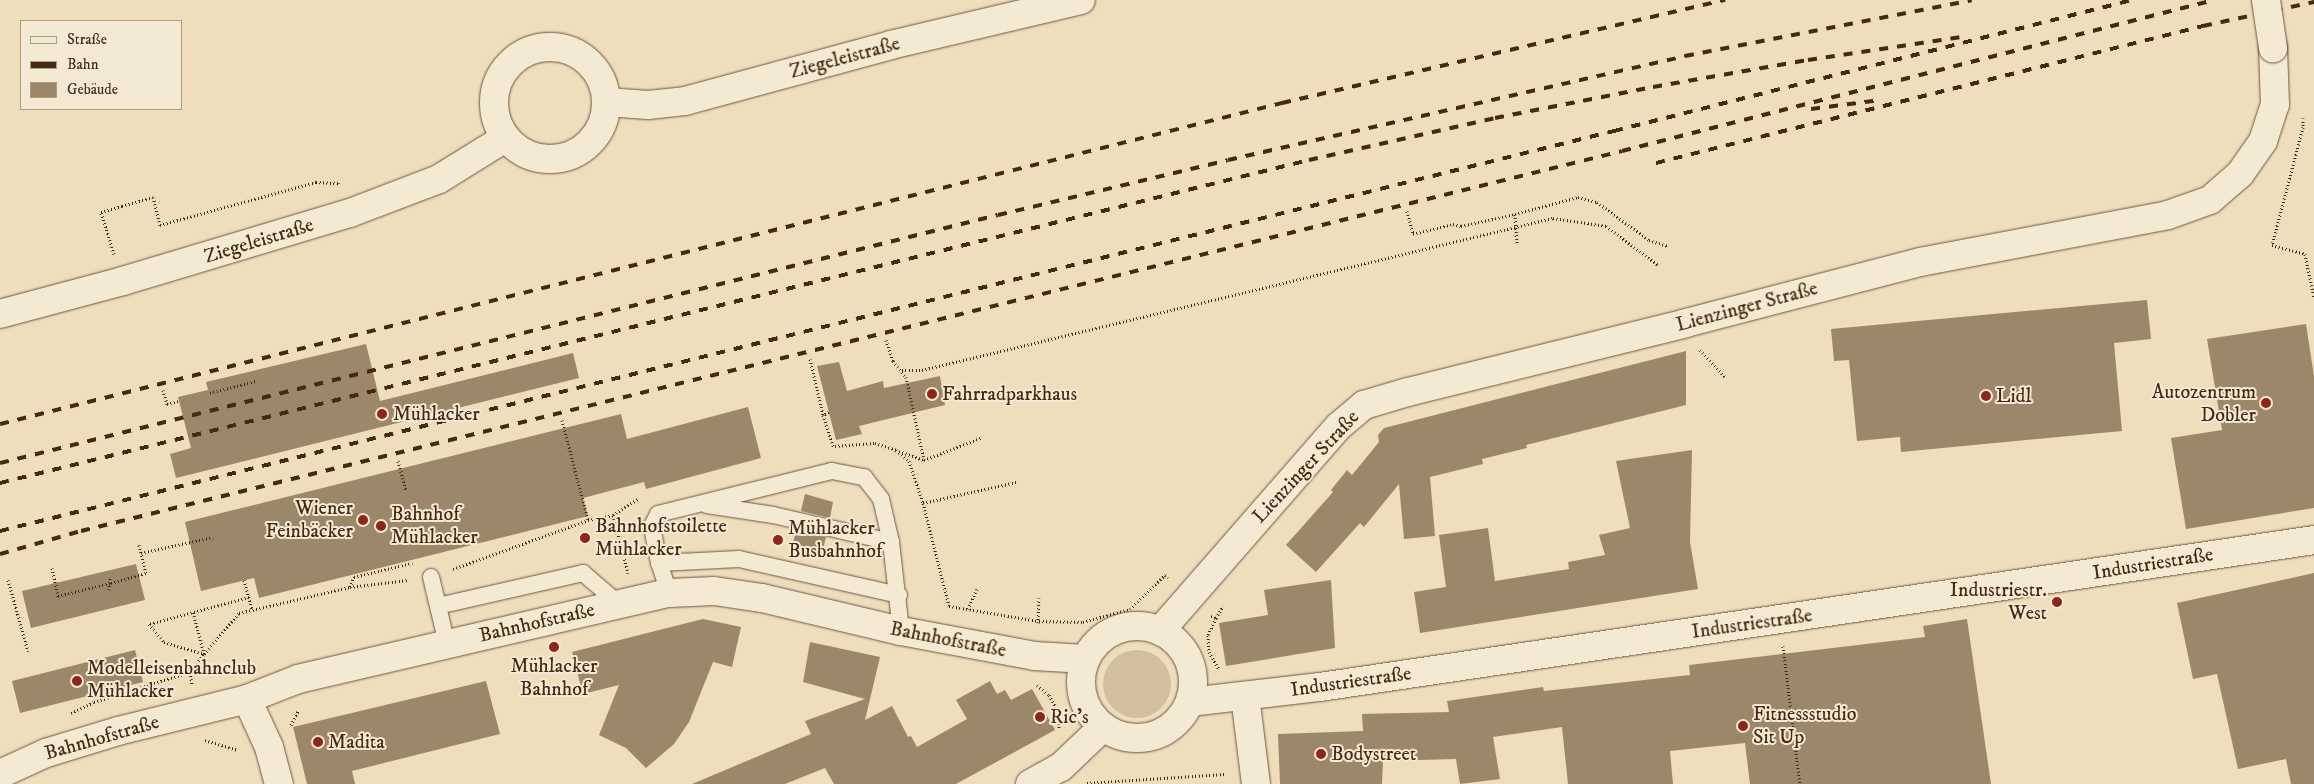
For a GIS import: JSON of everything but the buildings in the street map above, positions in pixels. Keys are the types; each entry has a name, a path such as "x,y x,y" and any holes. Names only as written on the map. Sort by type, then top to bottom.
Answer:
{"street":[{"name":"Ziegeleistraße","path":"607,102 648,104 685,101 891,45 1081,0"},
{"name":"Lienzinger Straße","path":"1160,631 1333,432 1364,405 1408,392 1686,323 1920,262 2168,215 2210,200 2240,174 2263,141 2275,104 2273,48 2266,0"},
{"path":"559,47 577,54 593,66 603,83 607,102 604,120 597,136 585,148 569,157 551,160 534,158 518,150 505,138 496,121 493,102 497,83 506,67 521,55 539,48 559,47"},
{"name":"Ziegeleistraße","path":"0,314 123,281 340,216 404,194 440,179 505,138"},
{"name":"Industriestraße","path":"1190,702 1408,674 2314,540"},
{"name":"Bahnhofstraße","path":"0,774 46,753 118,731 247,699 298,679 669,593 714,591 762,598 901,631 1034,656 1086,659"},
{"path":"1143,626 1160,631 1174,640 1185,653 1191,668 1193,685 1190,702 1181,717 1168,729 1152,736 1135,738 1118,735 1103,727 1092,716 1085,703 1081,689 1081,674 1086,659 1095,644 1109,634 1126,628 1143,626"},
{"path":"1245,696 1256,784"},
{"path":"247,699 269,747 279,784"},
{"path":"1030,784 1061,767 1103,727"}],"lane":[{"path":"669,593 659,563 652,526 658,514 832,471 864,477 881,498 891,542 901,631"},
{"path":"698,504 773,515 891,542"},
{"path":"659,563 739,559 898,595"},
{"path":"438,606 583,573 627,603"},
{"path":"431,577 447,644"}],"path":[{"path":"123,281 101,212 153,198 160,225 316,182"},
{"path":"1407,211 1413,234 1453,224 1461,226 1578,198 1597,202 1649,240 1668,246"},
{"path":"1515,214 1517,245"},
{"path":"902,370 922,370 1553,218 1606,226 1658,265"},
{"path":"2272,245 2305,254 2314,298"},
{"path":"886,340 893,361 902,370 924,460"},
{"path":"1700,349 1726,378"},
{"path":"810,359 823,415 833,446"},
{"path":"210,393 256,381"},
{"path":"163,390 167,404 179,401"},
{"path":"823,415 828,412"},
{"path":"562,420 588,520"},
{"path":"896,450 924,460 983,437"},
{"path":"398,461 406,491"},
{"path":"923,504 1017,482"},
{"path":"613,515 627,603"},
{"path":"141,553 213,537"},
{"path":"52,568 58,596 110,580 146,573 139,546"},
{"path":"350,587 354,577 404,564"},
{"path":"8,580 28,651"},
{"path":"109,590 110,580"},
{"path":"70,714 94,702 190,672 239,613 252,609 244,580"},
{"path":"968,609 977,590"},
{"path":"204,654 164,642 149,624 249,597"},
{"path":"1038,621 1039,598"},
{"path":"193,612 204,654"},
{"path":"1782,641 1800,784"},
{"path":"196,712 204,740 246,752 269,747"}],"shaded area":[{"path":"1144,650 1156,656 1165,665 1171,677 1169,697 1161,708 1144,718 1130,718 1113,708 1105,697 1103,677 1113,660 1124,652"}],"railway":[{"path":"0,424 1282,103 1725,0"},
{"path":"0,463 998,215 1228,160 1685,56 1972,0"},
{"path":"0,531 1614,131 2132,0"},
{"path":"0,554 81,531 1622,151 2214,0"},
{"path":"1656,163 2203,26 2314,2"},
{"path":"0,483 1309,160 1495,118 1653,87 1808,60 1961,37"},
{"path":"1811,109 1880,100"}],"place":[{"name":"Fahrradparkhaus","path":"932,394"},
{"name":"Lidl","path":"1986,396"},
{"name":"Autozentrum Dobler","path":"2266,403"},
{"name":"Mühlacker","path":"382,414"},
{"name":"Wiener Feinbäcker","path":"363,520"},
{"name":"Bahnhof Mühlacker","path":"381,526"},
{"name":"Bahnhofstoilette Mühlacker","path":"585,538"},
{"name":"Mühlacker Busbahnhof","path":"778,540"},
{"name":"Industriestr. West","path":"2057,602"},
{"name":"Mühlacker Bahnhof","path":"554,647"},
{"name":"Modelleisenbahnclub Mühlacker","path":"77,681"},
{"name":"Ric's","path":"1040,717"},
{"name":"Fitnessstudio Sit Up","path":"1743,726"},
{"name":"Madita","path":"318,742"},
{"name":"Bodystreet","path":"1321,754"}]}
